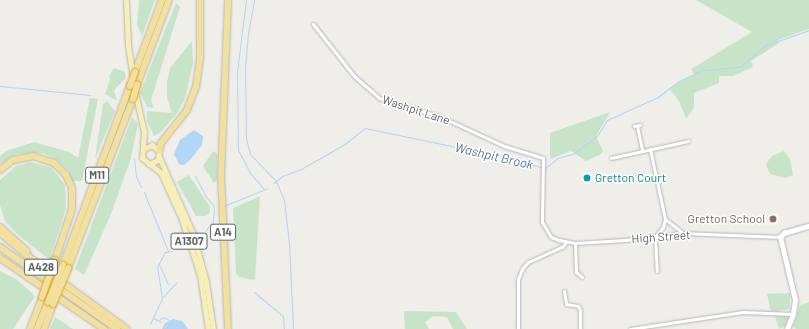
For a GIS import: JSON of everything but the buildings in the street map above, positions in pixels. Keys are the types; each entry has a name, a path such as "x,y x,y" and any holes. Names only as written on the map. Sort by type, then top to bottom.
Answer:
{"highway":[{"name":"M11","path":"65,266 162,0"},
{"name":"M11","path":"38,329 133,99 169,0"},
{"path":"159,154 161,143 187,110 196,87 200,60 200,0"},
{"name":"A14","path":"228,0 221,176 228,329"},
{"name":"M11","path":"0,170 13,160 33,156 54,162 66,175 72,188 72,209 30,329"},
{"path":"0,227 85,298 127,329"},
{"name":"A428","path":"0,233 85,298"},
{"path":"0,247 117,329"},
{"name":"A428","path":"0,258 96,314"},
{"name":"A428","path":"24,272 104,329"},
{"name":"M11","path":"44,329 50,303"}],"main road":[{"path":"126,0 129,58 144,132 142,158 149,164 156,162 159,154 144,132"},
{"path":"143,149 152,145"},
{"name":"A1307","path":"159,154 193,234 206,282 213,329"},
{"name":"A1307","path":"149,164 161,173 181,217 200,275 208,329"}],"street":[{"name":"Washpit Lane","path":"313,24 354,76 379,98 439,116 504,146 541,156 545,160 540,203 542,222 550,237 566,242"},
{"path":"637,126 642,150"},
{"path":"611,158 688,141"},
{"path":"650,149 665,219 663,227 655,236 657,271"},
{"path":"665,219 683,233"},
{"path":"787,329 793,314 795,300 780,237 784,233 809,226"},
{"name":"High Street","path":"566,242 575,243 683,233 780,237"},
{"path":"517,328 518,279 522,269 528,262 562,247 566,242"},
{"path":"575,243 576,272 582,277"},
{"path":"564,291 566,304 578,306 580,310 580,329"},
{"path":"630,329 649,328 743,312 793,314"}],"green space":[{"path":"139,0 155,0 142,36 137,25"},
{"path":"696,0 809,0 809,29 778,40 779,43 751,61 753,67 733,76 719,76 719,83 694,93 694,108 686,119 679,101 669,88 694,74 691,69 752,32"},
{"path":"176,3 180,7 151,100 154,108 147,107 140,93"},
{"path":"192,41 193,63 185,99 177,113 160,133 154,136 147,121 147,111 172,113 167,98 167,82 170,68"},
{"path":"114,68 125,72 126,78 114,90 117,101 105,94 110,80 109,76"},
{"path":"90,98 98,99 82,181 72,181 68,170 56,159 43,153 16,154 0,164 0,156 6,151 34,142 69,152 78,158"},
{"path":"107,101 115,111 95,159 103,104"},
{"path":"610,112 596,136 603,151 601,154 586,161 571,151 550,159 550,133"},
{"path":"132,117 138,124 130,161 111,214 84,275 75,269"},
{"path":"213,151 217,154 217,179 214,183 203,166"},
{"path":"784,151 790,159 793,175 785,178 770,174 766,164 772,156"},
{"path":"31,162 52,168 65,185 66,208 50,260 17,234 5,221 0,205 0,180 16,166"},
{"path":"189,175 210,207 210,213 205,216 196,216 177,182"},
{"path":"260,197 255,279 253,280 239,277 236,273 233,208"},
{"path":"0,271 16,279 35,296 13,329 0,329"},
{"path":"790,293 790,309 771,312 767,294"},
{"path":"809,302 809,329 796,329 793,326 800,305"},
{"path":"404,311 456,312 467,329 453,329 447,317 433,316 425,322 429,329 405,329"},
{"path":"785,316 789,318 785,326 779,329 775,317"},
{"path":"55,317 73,329 50,329"}],"water":[{"path":"194,130 203,136 202,145 184,165 179,164 174,154 180,140"},
{"path":"173,319 182,321 188,329 162,329 165,323"}],"waterway":[{"path":"246,0 237,72 238,150 250,173 264,189"},
{"path":"254,0 248,33 245,68 246,138 250,154 276,181 284,200 289,243 293,329"},
{"name":"Washpit Brook","path":"274,183 282,176 301,169 345,144 365,128 509,158 545,168 558,158 575,153 597,136 607,120 658,97 677,82 703,70 740,67 764,46 809,30"},
{"path":"0,86 91,95"},
{"path":"134,158 136,176 141,187"},
{"name":"Washpit Brook","path":"195,176 206,197 214,206 213,221 206,230 205,241"},
{"name":"Washpit Brook","path":"226,205 268,188"},
{"path":"144,192 168,251"},
{"name":"Washpit Brook","path":"150,324 162,298 157,267 165,252 172,251"},
{"path":"159,264 168,284"},
{"path":"162,298 176,283"},
{"path":"254,292 283,316 284,329"},
{"path":"159,320 163,317 169,320"},
{"path":"153,318 161,322"}],"place":[{"name":"Gretton Court","path":"587,178"},
{"name":"Gretton School","path":"773,219"}]}
